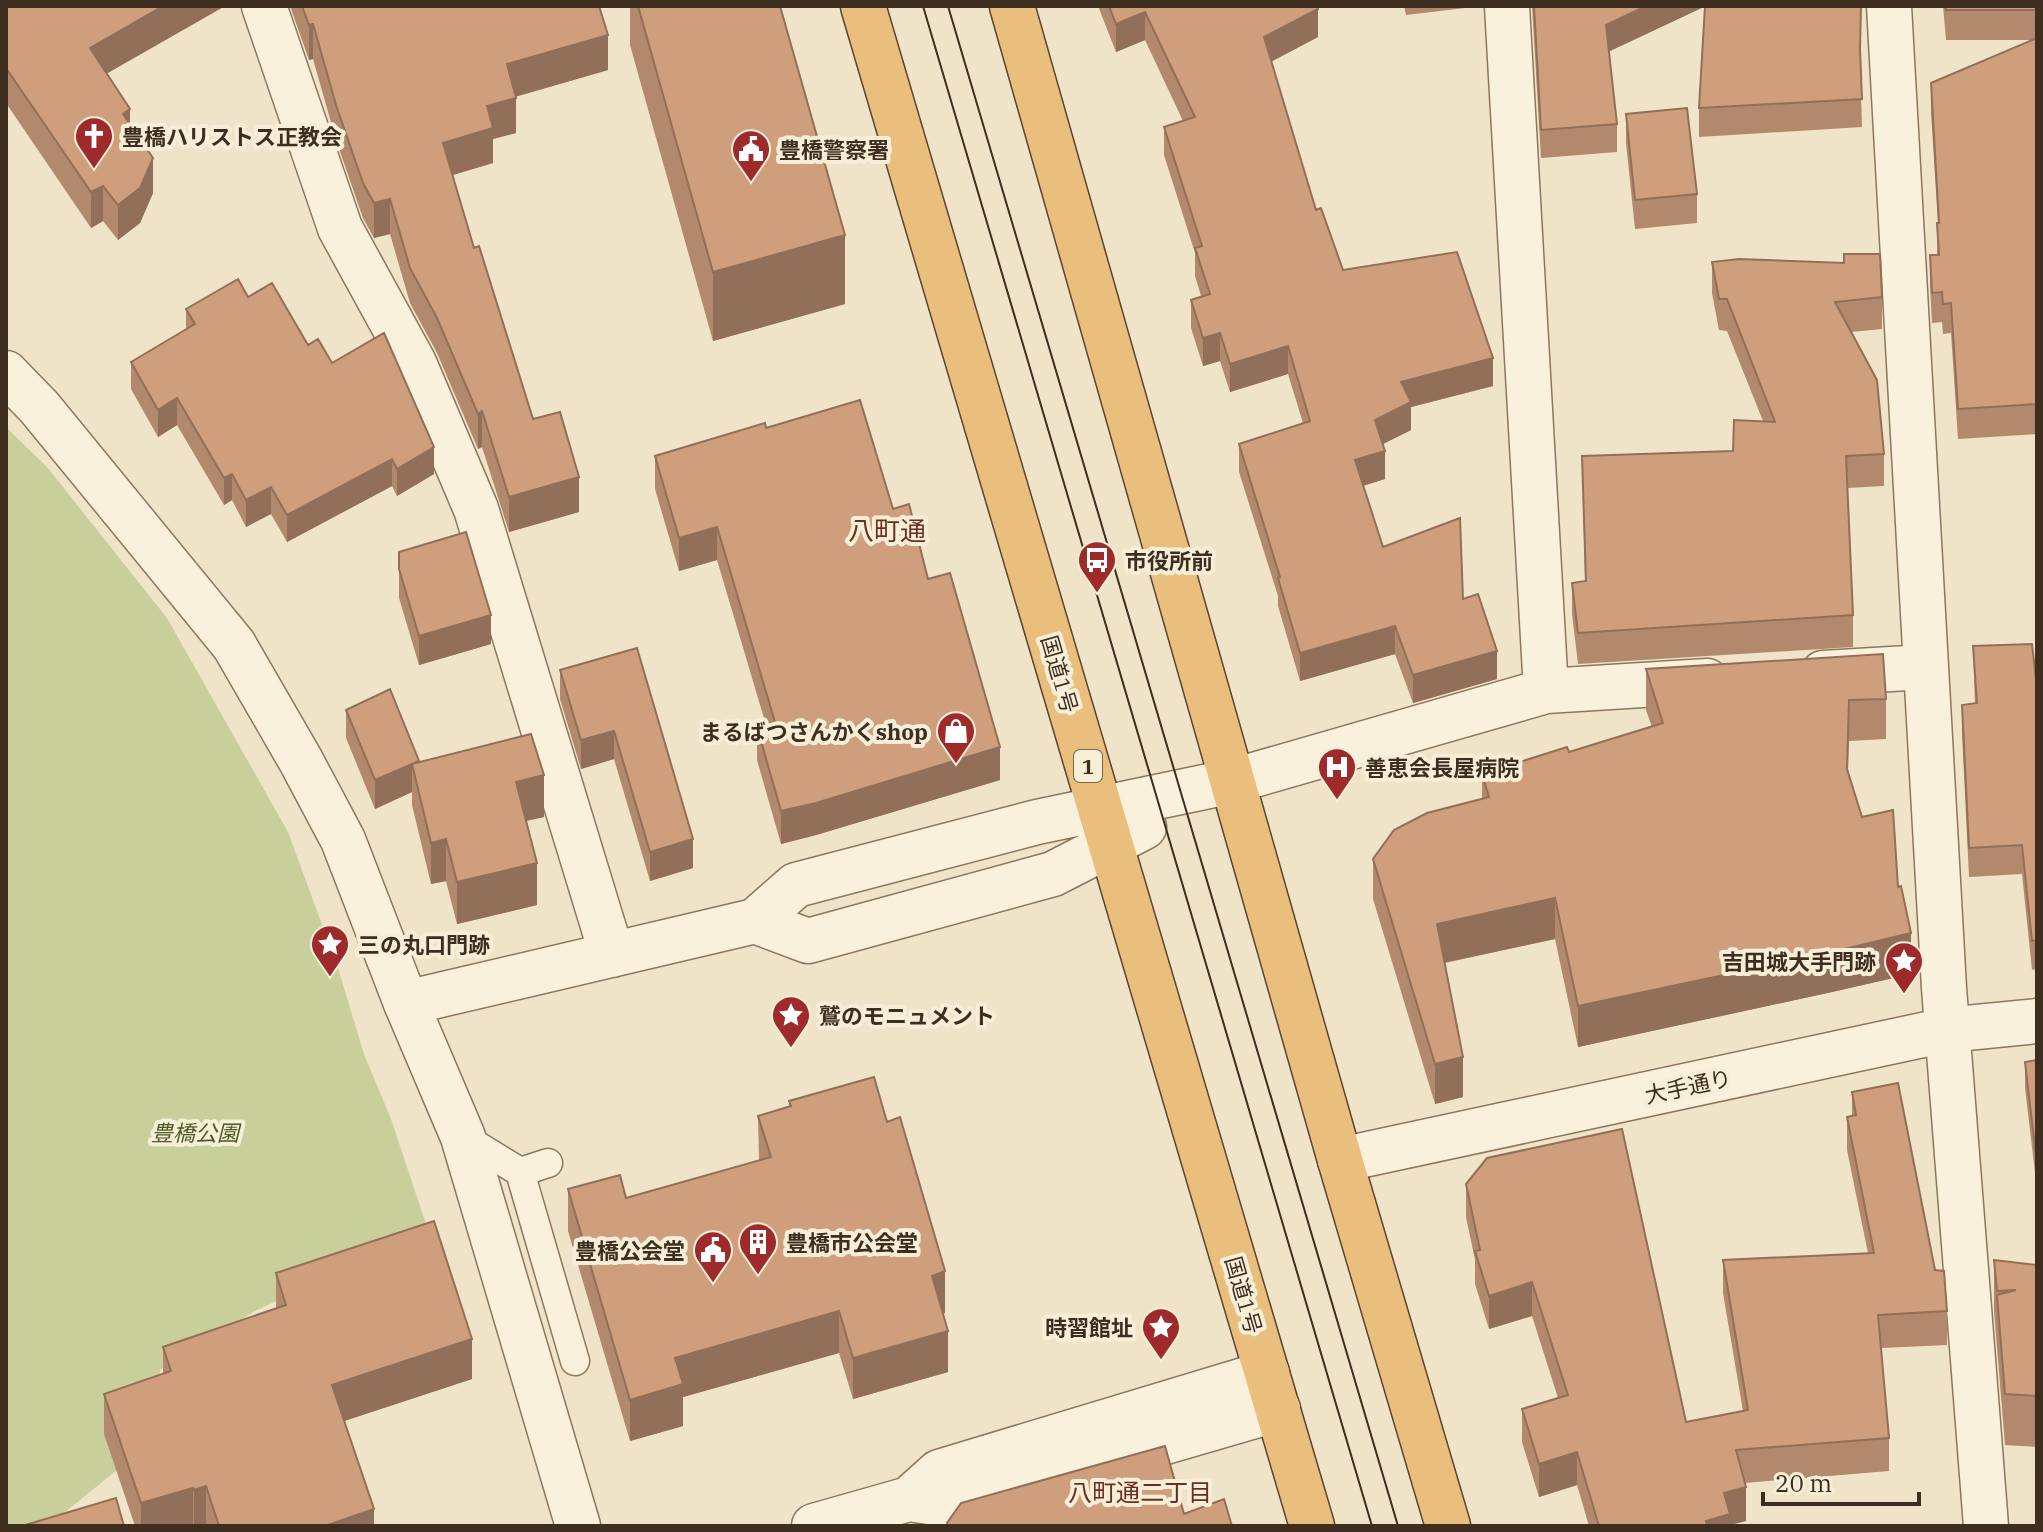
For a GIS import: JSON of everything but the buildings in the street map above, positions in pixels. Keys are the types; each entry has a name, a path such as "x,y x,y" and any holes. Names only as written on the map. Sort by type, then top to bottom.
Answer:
{"highway":[{"name":"国道1号","path":"863,6 1312,1526"},
{"path":"1012,6 1340,1160 1448,1526"}],"street":[{"path":"264,6 340,228 414,363 476,509 612,955"},
{"path":"1507,6 1546,691"},
{"path":"1889,6 1946,1030 1986,1526"},
{"path":"6,373 39,407 234,645 343,840 406,1003 463,1137 578,1526"},
{"path":"755,921 808,941 1053,874 1106,826 1233,781 1546,691 1925,667"},
{"path":"406,1003 755,921 796,885 1037,822 1106,826"},
{"name":"大手通り","path":"1340,1160 1946,1030 2037,1021"},
{"path":"814,1526 949,1505 1273,1391"}],"lane":[{"path":"463,1137 520,1172 575,1361"},
{"path":"520,1172 548,1163"}],"green space":[{"name":"豊橋公園","path":"6,427 47,467 167,618 288,832 433,1245 363,1260 257,1310 160,1370 158,1425 122,1466 48,1526 6,1526"}],"tram line":[{"path":"923,6 1372,1526"},
{"path":"948,6 1398,1526"}],"place":[{"name":"豊橋ハリストス正教会","path":"94,170"},
{"name":"豊橋警察署","path":"751,183"},
{"name":"市役所前","path":"1097,594"},
{"name":"まるばつさんかくshop","path":"956,765"},
{"name":"善恵会長屋病院","path":"1337,801"},
{"name":"三の丸口門跡","path":"330,978"},
{"name":"吉田城大手門跡","path":"1904,995"},
{"name":"鷲のモニュメント","path":"791,1049"},
{"name":"豊橋市公会堂","path":"758,1276"},
{"name":"豊橋公会堂","path":"713,1284"},
{"name":"時習館址","path":"1161,1361"}],"district":[{"name":"八町通","path":"887,530"},
{"name":"八町通二丁目","path":"1140,1492"}]}
